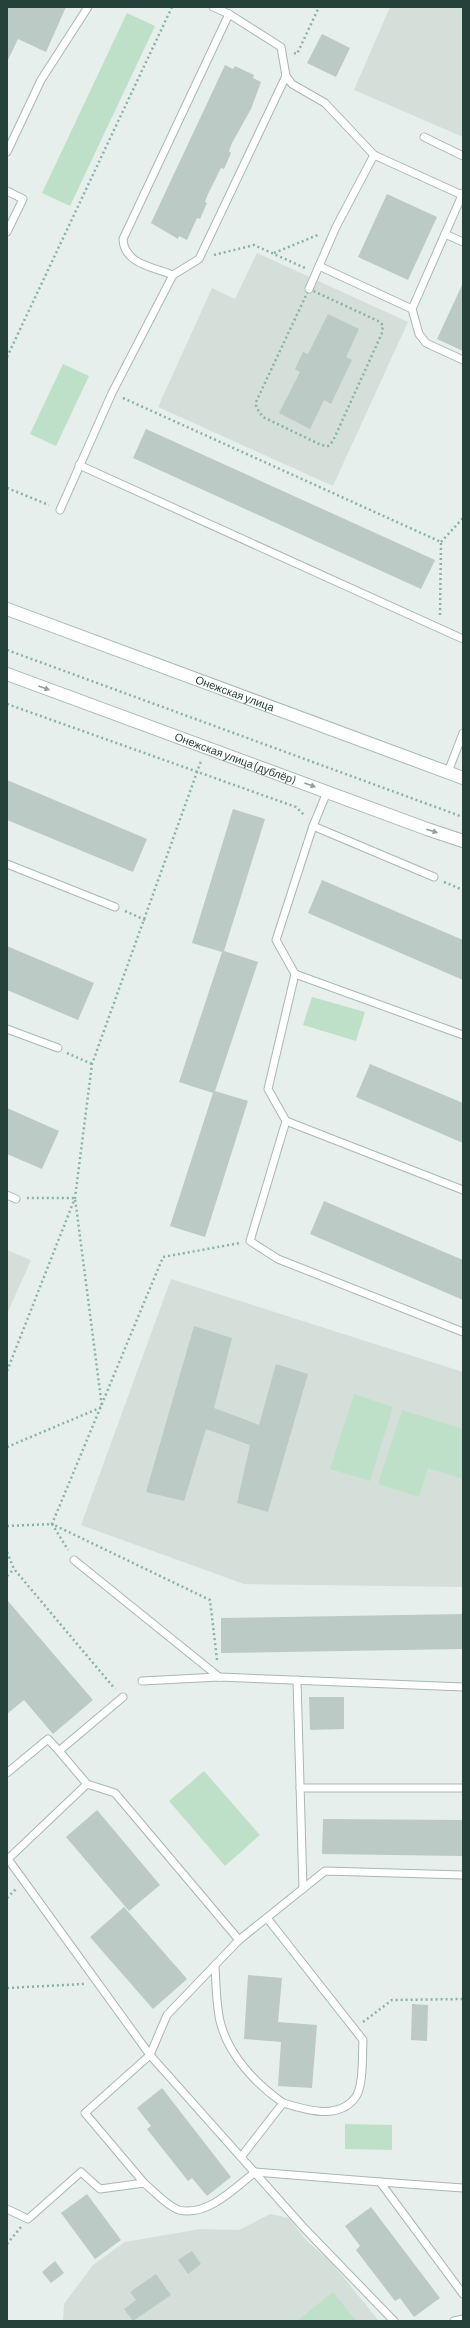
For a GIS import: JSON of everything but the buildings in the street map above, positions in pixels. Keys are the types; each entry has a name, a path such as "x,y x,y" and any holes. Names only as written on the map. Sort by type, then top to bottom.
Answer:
{"street":[{"name":"Онежская улица","path":"7,609 463,778"},
{"name":"Онежская улица (дублёр)","path":"7,674 463,841"}],"lane":[{"path":"7,152 41,80 88,7"},
{"path":"213,7 229,14 281,47 286,76 292,84 326,103 374,155 462,194 412,310 419,334 426,343 463,360"},
{"path":"173,275 130,258 123,250 123,239 229,14"},
{"path":"60,510 112,393 173,275 198,259 286,76"},
{"path":"424,138 463,156"},
{"path":"309,289 336,227 374,155"},
{"path":"7,191 23,199 7,232"},
{"path":"446,234 463,242"},
{"path":"318,269 412,310"},
{"path":"79,465 439,630 463,639"},
{"path":"448,772 463,733"},
{"path":"327,792 313,826 276,940 295,974 463,1035"},
{"path":"313,826 434,877"},
{"path":"7,864 115,907"},
{"path":"295,974 268,1089 286,1120 463,1190"},
{"path":"7,1029 58,1048"},
{"path":"286,1120 250,1241 278,1259 463,1332"},
{"path":"7,1195 16,1199"},
{"path":"74,1560 219,1677"},
{"path":"142,1681 219,1677 463,1687"},
{"path":"297,1680 303,1889"},
{"path":"59,1751 123,1698"},
{"path":"7,1773 48,1739 86,1784 115,1793 239,1940"},
{"path":"86,1784 8,1859 150,2054 305,2229 394,2321"},
{"path":"300,1788 463,1788"},
{"path":"463,1875 325,1871 239,1940 167,2015 150,2054 84,2113 144,2183 178,2210 191,2211 222,2199 255,2172 463,2188"},
{"path":"215,1965 220,2021 230,2044 245,2069 268,2093 283,2103 309,2111 338,2111 356,2097 361,2075 363,2040 267,1918"},
{"path":"241,2157 283,2103"},
{"path":"7,2209 28,2219 81,2172 100,2189 144,2183"},
{"path":"380,2182 463,2294"},
{"path":"454,2321 463,2318"}],"path":[{"path":"7,357 172,7"},
{"path":"281,47 297,54 319,7"},
{"path":"274,254 336,227"},
{"path":"198,259 254,245 274,254 318,269"},
{"path":"309,289 378,321 383,325 382,332 333,441 328,446 321,445 263,417 256,407 256,402 309,289"},
{"path":"112,393 441,542"},
{"path":"7,488 60,510"},
{"path":"439,630 441,542 463,518"},
{"path":"7,650 463,817"},
{"path":"7,704 296,807 313,826"},
{"path":"7,1371 75,1198 92,1064 206,747"},
{"path":"434,877 463,890"},
{"path":"115,907 145,920"},
{"path":"58,1048 92,1064"},
{"path":"16,1199 75,1198"},
{"path":"75,1198 102,1406"},
{"path":"52,1524 163,1257 250,1241"},
{"path":"7,1447 102,1406"},
{"path":"52,1524 74,1560"},
{"path":"7,1526 52,1524 210,1600 219,1677"},
{"path":"7,1552 14,1569 123,1698"},
{"path":"7,1576 14,1569"},
{"path":"7,1988 98,1984"},
{"path":"355,2028 392,2000 463,1999"},
{"path":"7,2244 28,2219"}],"shaded area":[{"path":"390,7 463,7 463,137 354,90"},
{"path":"257,253 408,322 333,486 158,407 212,288 235,299"},
{"path":"7,1250 31,1260 7,1314"},
{"path":"171,1279 463,1372 463,1587 244,1584 81,1525"},
{"path":"270,2214 289,2218 306,2240 331,2262 379,2321 63,2321 64,2304 93,2265 125,2242 200,2229 239,2230"}],"green space":[{"path":"127,13 155,26 70,206 42,193"},
{"path":"63,364 89,376 56,446 30,434"},
{"path":"312,997 365,1012 356,1041 303,1025"},
{"path":"354,1394 393,1407 370,1481 330,1469"},
{"path":"402,1410 463,1429 463,1479 428,1468 419,1497 378,1484"},
{"path":"204,1771 260,1835 225,1866 169,1801"},
{"path":"345,2124 392,2125 392,2150 345,2149"},
{"path":"333,2292 356,2321 297,2321"}]}
